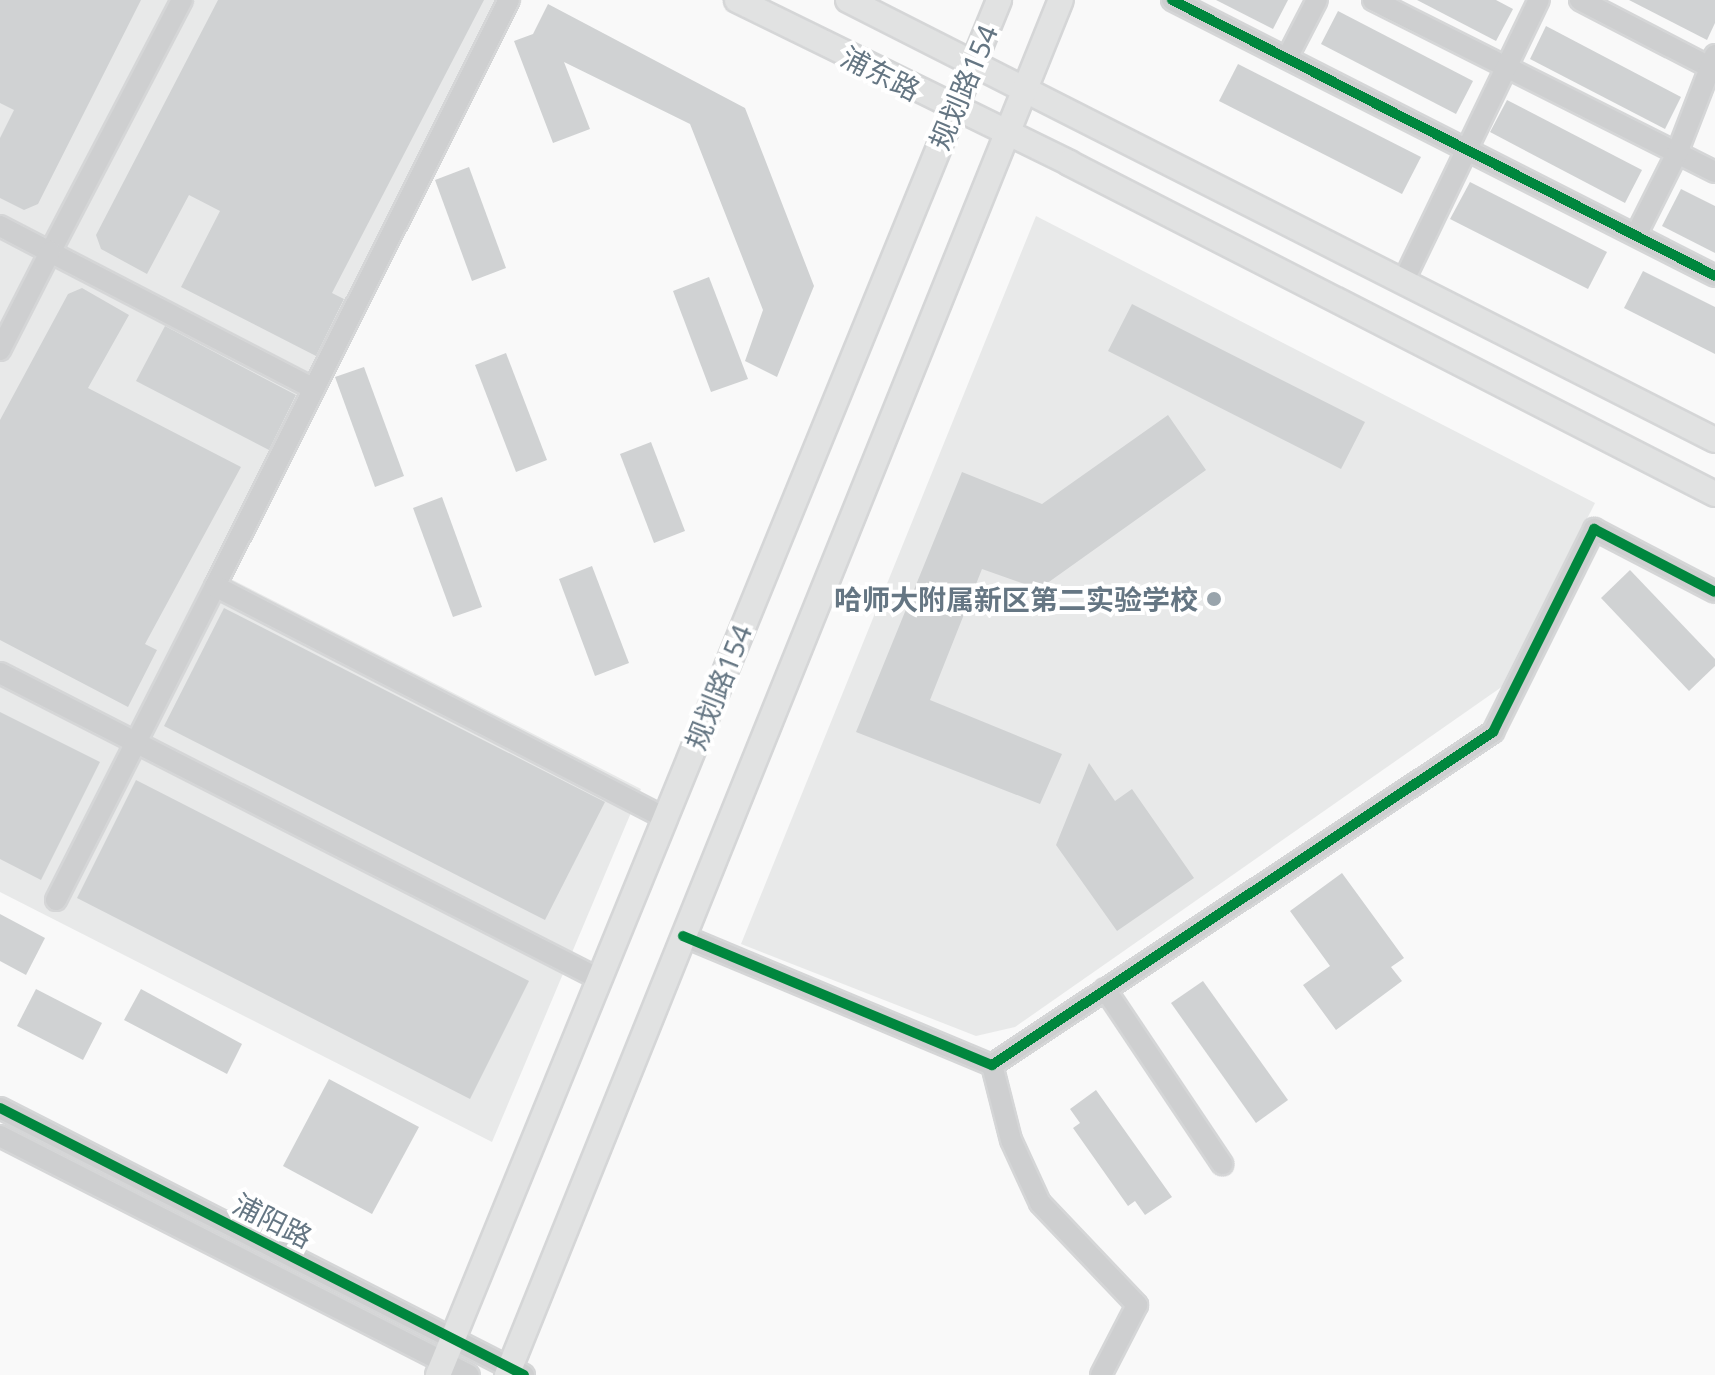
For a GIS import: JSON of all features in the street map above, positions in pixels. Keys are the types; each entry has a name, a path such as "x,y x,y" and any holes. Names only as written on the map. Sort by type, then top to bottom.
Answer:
{"main road":[{"name":"浦东路","path":"737,0 953,109 1069,163 1715,494"},
{"name":"浦东路","path":"848,0 1715,440"},
{"name":"规划路154","path":"441,1368 999,0"},
{"name":"规划路154","path":"513,1373 683,936 1061,0"}],"street":[{"path":"0,350 182,0"},
{"path":"56,900 509,0"},
{"path":"1172,0 1715,276"},
{"path":"1287,58 1317,0"},
{"path":"1373,0 1715,172"},
{"path":"1403,282 1539,0"},
{"path":"1580,0 1712,64 1677,153 1636,235"},
{"path":"0,226 314,389"},
{"path":"992,1065 1493,732 1594,529 1715,592"},
{"path":"215,586 665,818"},
{"path":"0,673 599,979"},
{"path":"683,936 992,1065"},
{"path":"1105,989 1222,1164"},
{"path":"992,1065 1011,1140 1040,1203 1137,1305 1101,1375"},
{"name":"浦阳路","path":"0,1108 453,1339 513,1373"},
{"name":"浦阳路","path":"0,1136 441,1368 469,1375"}],"shaded area":[{"path":"0,0 519,0 231,579 641,789 492,1142 0,892"},
{"name":"哈师大附属新区第二实验学校","path":"1036,216 1595,503 1503,686 1015,1027 976,1036 741,944"}],"building":[{"path":"0,0 141,0 38,204 24,210 0,198 0,138 14,110 0,103"},
{"path":"218,0 484,0 332,293 344,299 316,356 181,287 220,211 189,195 147,274 101,249 96,235"},
{"path":"1216,0 1288,0 1273,29"},
{"path":"1417,0 1496,0 1513,9 1496,41"},
{"path":"1629,0 1715,0 1715,23 1707,40"},
{"path":"548,4 745,108 814,286 777,377 745,361 763,310 690,124 564,62 590,129 553,143 514,41 533,34"},
{"path":"1338,11 1473,81 1456,114 1321,44"},
{"path":"1546,26 1681,97 1665,129 1530,59"},
{"path":"1238,64 1421,157 1402,194 1219,101"},
{"path":"1507,100 1642,170 1625,203 1490,132"},
{"path":"469,167 506,268 472,281 435,180"},
{"path":"1470,182 1607,252 1588,289 1450,219"},
{"path":"1681,189 1715,206 1715,253 1662,226"},
{"path":"1643,271 1715,307 1715,354 1624,308"},
{"path":"709,277 748,379 711,392 673,291"},
{"path":"82,288 129,315 88,388 241,467 145,644 157,650 128,707 0,640 0,420 68,294"},
{"path":"1132,304 1365,422 1341,469 1108,351"},
{"path":"165,326 296,395 269,450 136,381"},
{"path":"506,353 547,460 516,472 475,365"},
{"path":"364,367 404,476 375,487 335,377"},
{"path":"1168,415 1206,470 1039,589 982,569 930,700 1062,754 1040,804 856,732 962,472 1042,504"},
{"path":"651,442 685,531 654,543 620,454"},
{"path":"442,497 482,607 453,617 413,508"},
{"path":"592,566 629,663 595,676 559,579"},
{"path":"1630,570 1715,659 1715,666 1689,691 1601,598"},
{"path":"224,608 605,802 545,920 164,726"},
{"path":"0,712 100,762 41,880 0,859"},
{"path":"1089,763 1115,801 1132,789 1194,878 1117,931 1056,845"},
{"path":"136,780 529,981 470,1099 77,898"},
{"path":"1342,873 1404,958 1391,967 1402,981 1336,1030 1303,985 1330,966 1290,911"},
{"path":"0,914 45,938 26,975 0,961"},
{"path":"1203,981 1288,1100 1256,1123 1171,1003"},
{"path":"36,989 102,1023 83,1060 17,1026"},
{"path":"141,989 242,1044 227,1074 124,1020"},
{"path":"329,1079 419,1127 372,1214 283,1166"},
{"path":"1096,1090 1172,1197 1145,1215 1135,1201 1128,1206 1073,1128 1080,1123 1070,1109"}],"cycle path":[{"path":"1172,0 1715,276"},
{"path":"683,936 992,1065 1493,732 1594,529 1715,592"},
{"path":"0,1108 524,1375"}],"place":[{"name":"哈师大附属新区第二实验学校","path":"1214,599"}]}
